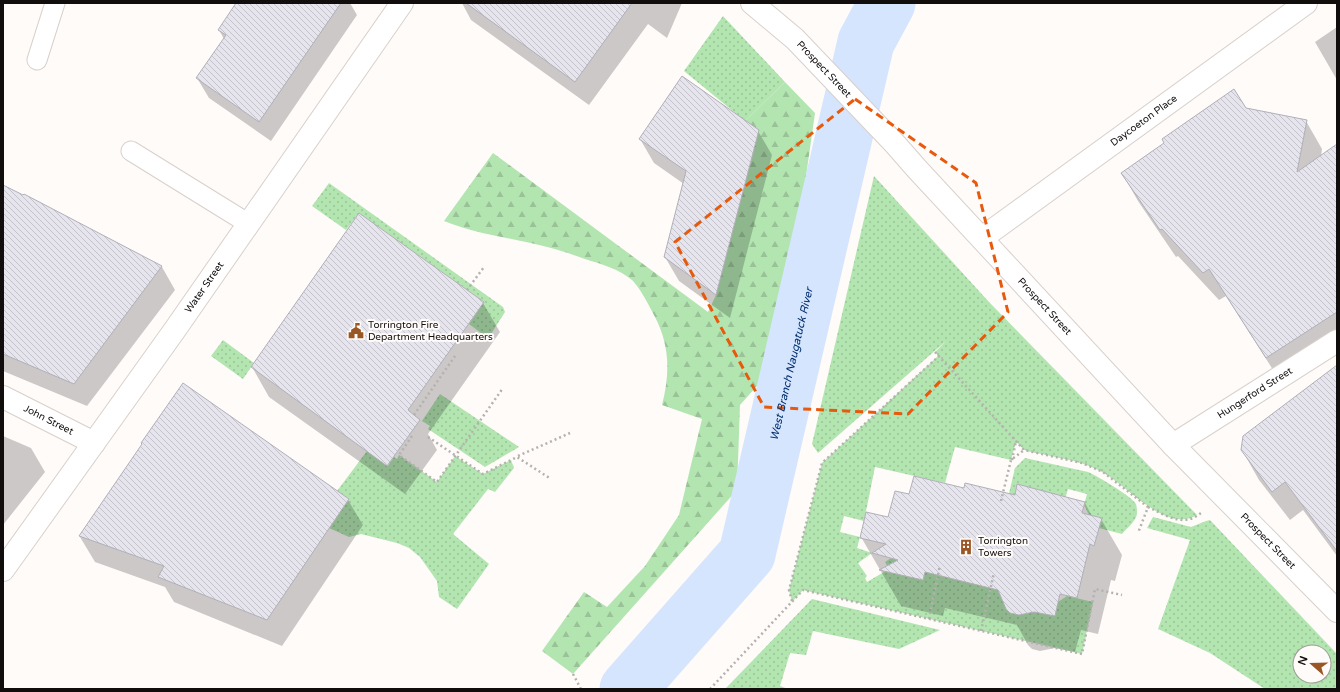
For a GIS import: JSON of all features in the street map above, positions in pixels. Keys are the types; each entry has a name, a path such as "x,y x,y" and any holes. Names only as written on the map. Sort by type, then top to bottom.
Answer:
{"main road":[{"name":"Water Street","path":"3,570 174,331 402,3"},
{"name":"Prospect Street","path":"752,3 795,39 896,144 917,169 1173,445 1337,612"},
{"name":"Daycoeton Place","path":"982,238 1306,3"},
{"name":"Hungerford Street","path":"1173,445 1337,341"},
{"name":"John Street","path":"3,397 94,443"}],"lane":[{"path":"37,60 55,3"},
{"path":"131,151 249,224"}],"path":[{"path":"467,290 484,266"},
{"path":"935,352 1024,450 1082,463 1103,472 1148,507 1168,517 1179,520 1191,519 1204,510"},
{"path":"414,415 455,356"},
{"path":"792,602 789,590 822,463 939,356"},
{"path":"412,436 400,455 438,482 503,388"},
{"path":"428,437 483,474 570,433"},
{"path":"1001,501 1016,441"},
{"path":"1011,460 1024,450"},
{"path":"517,457 551,479"},
{"path":"1138,533 1148,507"},
{"path":"929,619 940,565"},
{"path":"981,631 994,573"},
{"path":"710,689 803,590 1082,654 1095,589 1122,595"},
{"path":"573,674 581,689"}],"highlighted area":[{"path":"855,99 976,183 1008,312 908,414 764,407 675,242"}],"green space":[{"path":"723,16 785,82 745,121 684,71"},
{"path":"785,82 815,113 780,360 740,405 737,490 573,674 542,651 584,592 607,607 645,566 679,515 702,419 662,405 665,394 667,371 664,339 655,317 639,288 627,276 610,267 564,252 470,230 444,221 493,153 708,312 716,295 745,121"},
{"path":"874,176 989,302 1197,515 1185,519 1173,518 1160,513 1147,506 1112,478 1102,472 1074,461 1027,451 1016,442 1011,460 955,447 945,483 875,467 864,521 844,516 840,532 860,537 857,548 872,553 858,563 867,576 865,578 867,582 889,569 885,562 891,558 893,553 905,565 903,575 922,580 926,567 953,579 973,584 994,573 1010,613 1017,615 1027,610 1054,616 1058,602 1067,596 1093,602 1082,654 803,590 792,602 789,590 822,463 938,356 935,352 946,341 818,453 812,444"},
{"path":"329,183 503,307 505,312 491,334 485,336 469,324 484,302 359,213 346,230 312,206"},
{"path":"223,340 254,363 243,379 211,356"},
{"path":"440,394 519,447 485,467 428,429 430,426 422,421"},
{"path":"367,451 388,466 394,457 397,459 399,455 437,482 455,456 483,474 511,460 514,468 495,492 488,489 453,534 489,564 457,609 439,597 437,581 420,557 409,548 397,543 361,534 349,537 329,528 349,499 337,491"},
{"path":"1025,458 1088,472 1099,478 1122,492 1136,504 1137,514 1135,519 1122,534 1099,528 1102,518 1089,515 1084,505 1087,494 1068,489 1064,503 1017,484 1014,500 1007,502 1015,468"},
{"path":"1153,517 1191,527 1210,520 1328,644 1292,644 1292,684 1332,684 1332,649 1337,654 1337,689 1265,689 1210,653 1158,629 1190,540 1147,528"},
{"path":"812,599 940,630 899,649 813,631 806,655 790,653 780,686 788,689 725,689"}],"building":[{"path":"236,3 341,3 259,122 196,78 226,35 218,30"},
{"path":"466,3 632,3 575,82"},
{"path":"682,76 759,130 716,295 664,257 686,171 639,139"},
{"path":"1234,89 1246,108 1307,120 1297,172 1337,144 1337,312 1266,358 1209,269 1203,273 1162,229 1160,230 1121,173 1164,143 1162,139"},
{"path":"3,185 23,195 24,194 162,266 74,384 3,354"},
{"path":"359,213 484,302 408,410 420,420 387,466 251,367"},
{"path":"1337,365 1337,551 1285,482 1272,492 1241,450 1243,436"},
{"path":"183,383 349,499 267,620 158,577 164,566 79,536"},
{"name":"Torrington Towers","path":"914,476 964,488 965,483 1015,495 1017,484 1085,502 1082,513 1102,518 1094,546 1090,544 1077,598 1060,594 1055,616 1034,612 1019,615 1010,613 1006,609 998,590 925,572 923,580 879,570 898,560 872,553 886,544 860,538 866,512 888,517 895,491 909,494"}],"waterway":[{"name":"West Branch Naugatuck River","path":"628,689 747,554 866,42 887,3"}],"place":[{"name":"Torrington Fire Department Headquarters","path":"356,331"},
{"name":"Torrington Towers","path":"966,547"}]}
